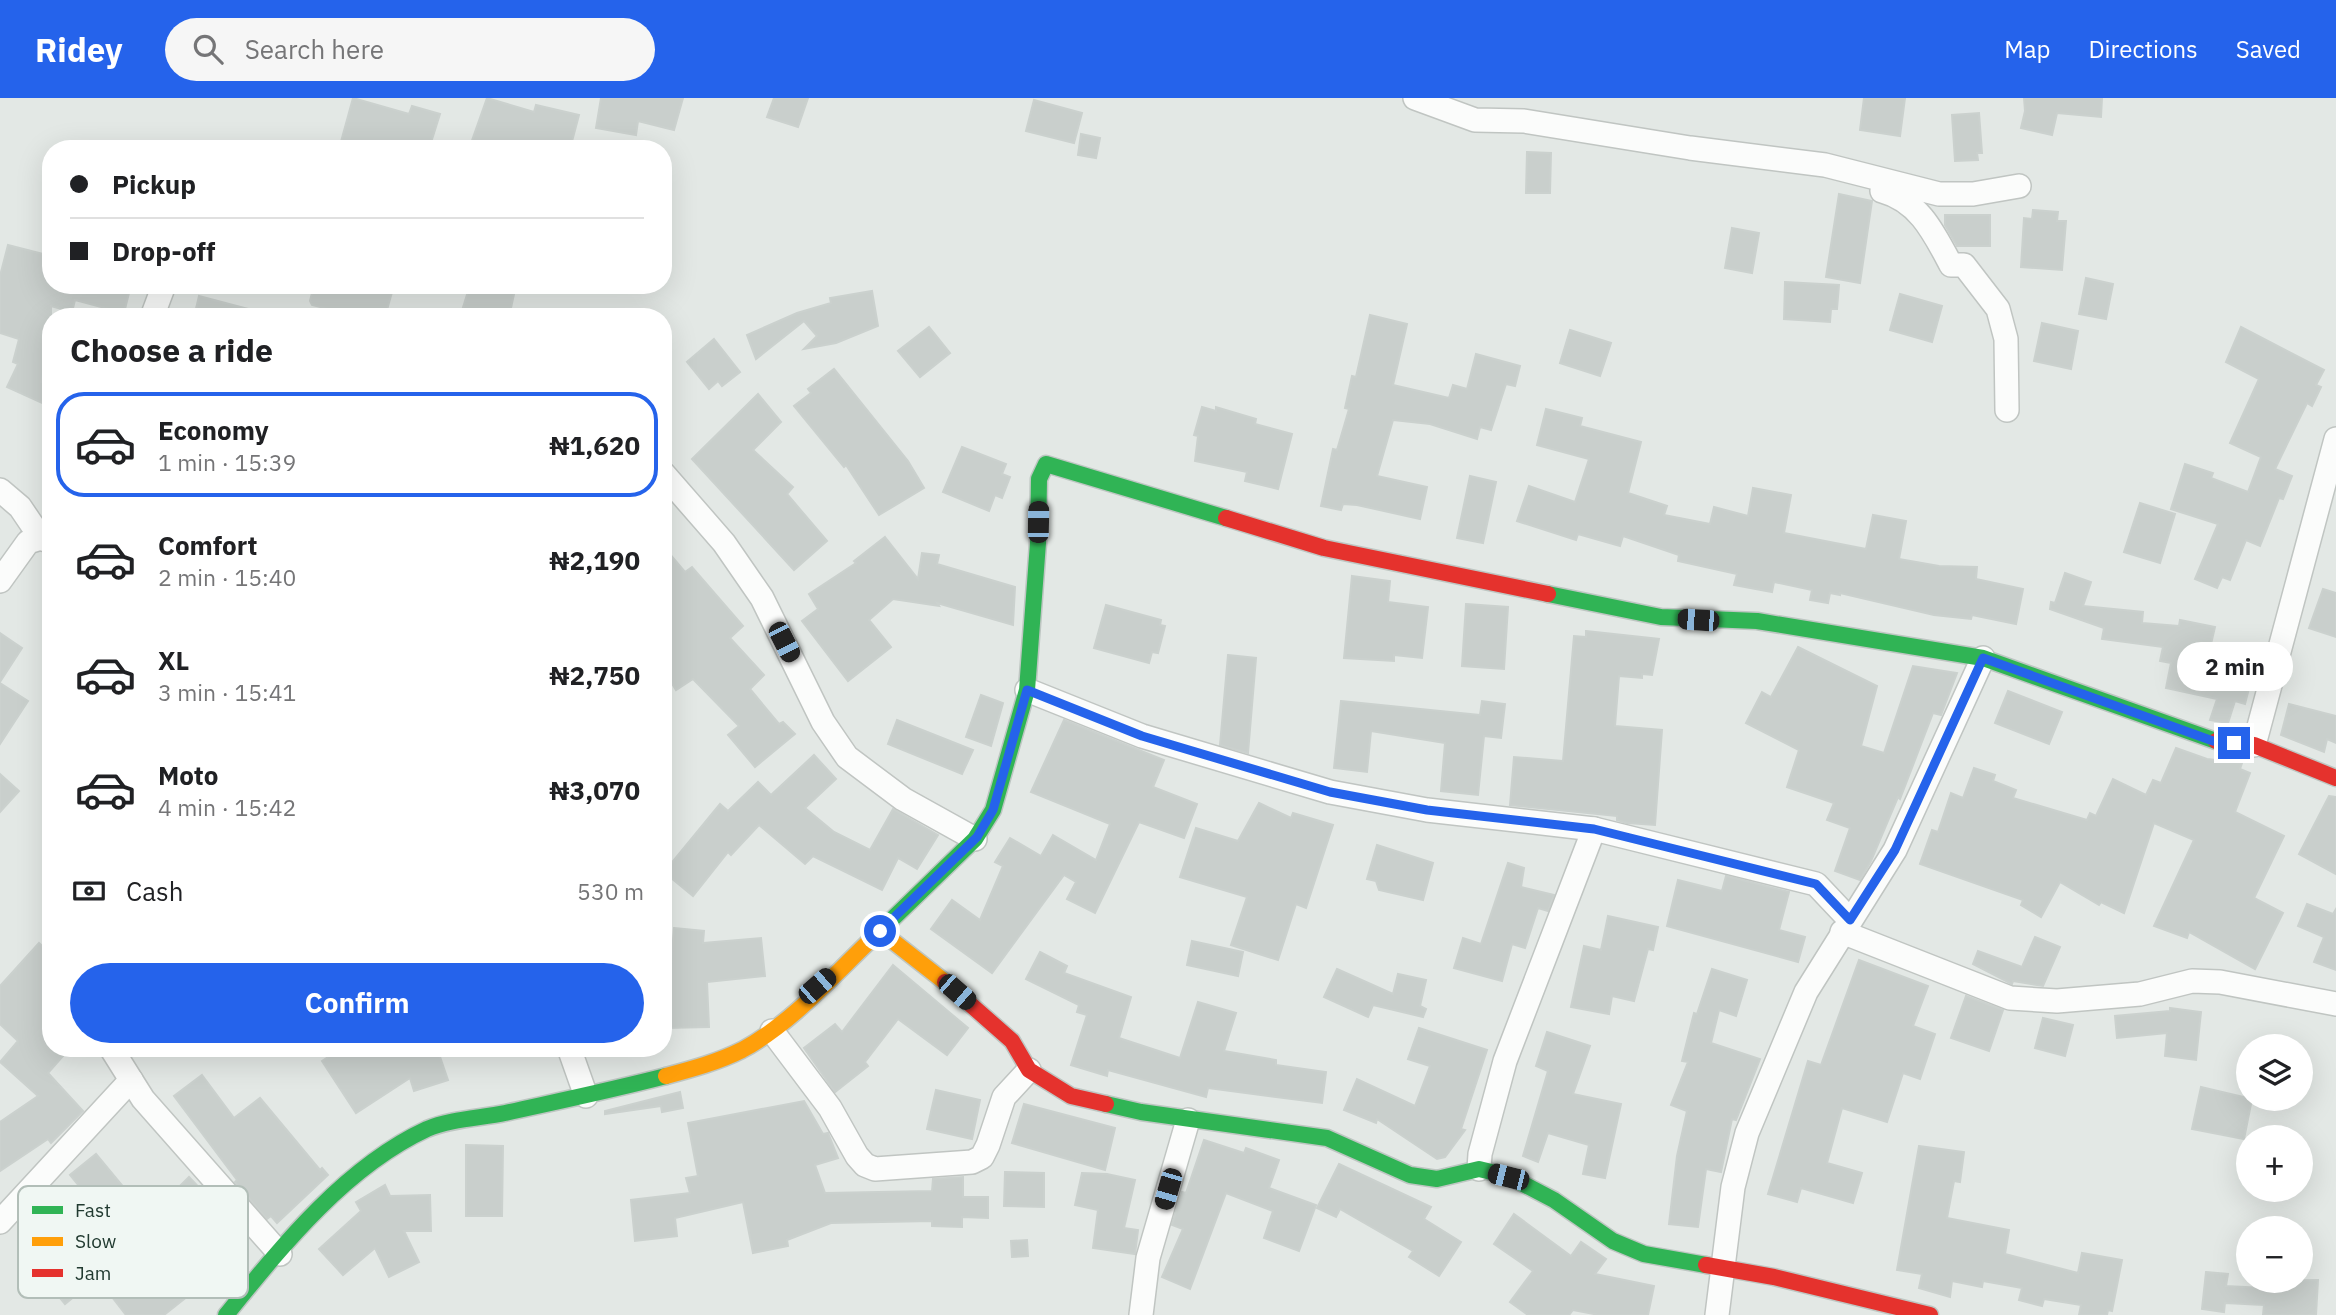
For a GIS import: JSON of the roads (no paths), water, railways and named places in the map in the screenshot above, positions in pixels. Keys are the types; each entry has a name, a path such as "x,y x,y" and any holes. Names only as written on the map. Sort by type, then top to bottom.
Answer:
{"street":[{"path":"1415,98 1475,120 1524,121 1690,148 1825,164 1940,194 1973,194 2019,186"},
{"path":"1866,176 1872,188 1897,195 1917,210 1932,229 1951,265 1964,265 1998,309 2006,339 2007,410"},
{"path":"2254,745 2336,439"},
{"path":"248,1290 348,1184 413,1135 430,1128 586,1096 703,1066 741,1050 772,1031 975,838 993,810 1027,690 1038,543 1039,479 1046,464 1337,550 1661,617 1758,621 1983,658 2213,741 2254,745 2336,778"},
{"path":"672,483 724,542 762,598 823,722 846,757 903,799 975,838"},
{"path":"0,490 20,507 42,535"},
{"path":"0,581 28,542 42,540"},
{"path":"1717,1315 1733,1187 1747,1133 1806,992 1895,850 1983,658"},
{"path":"1027,690 1142,736 1330,792 1427,810 1594,829 1816,884 1846,926 2010,998 2029,1002 2140,994 2192,981 2220,982 2336,1004"},
{"path":"1479,1170 1480,1154 1505,1061 1594,829"},
{"path":"880,931 938,976 1012,1041 1029,1070 1071,1096 1188,1120 1327,1138 1410,1175 1437,1180 1479,1170 1508,1177 1554,1200 1613,1241 1644,1254 1812,1286 1930,1315"},
{"path":"772,1031 830,1108 857,1156 865,1165 875,1169 972,1162 982,1157 1004,1097 1029,1070"},
{"path":"117,1057 173,1135 219,1186"},
{"path":"572,1057 586,1096"},
{"path":"33,1186 131,1080"},
{"path":"1141,1315 1148,1258 1188,1120"},
{"path":"0,1222 18,1202"},
{"path":"248,1218 280,1254"},
{"path":"226,1315 241,1298"}]}
